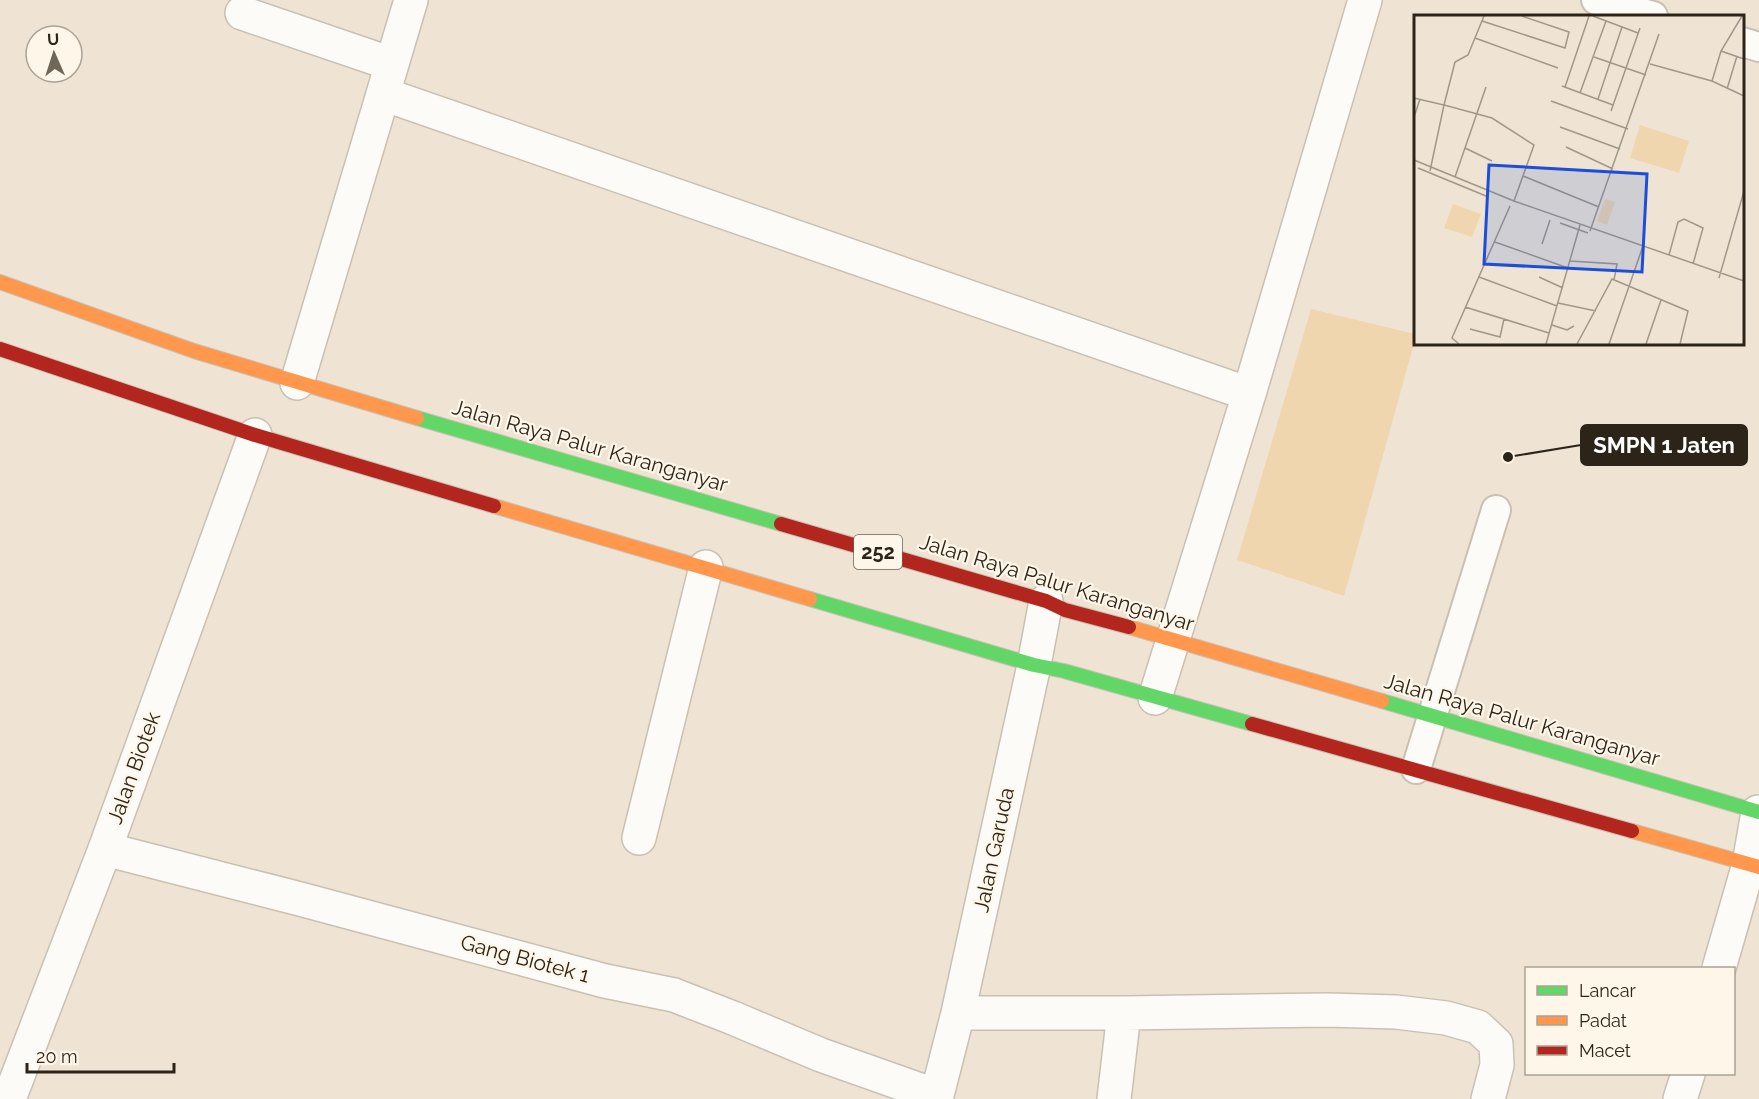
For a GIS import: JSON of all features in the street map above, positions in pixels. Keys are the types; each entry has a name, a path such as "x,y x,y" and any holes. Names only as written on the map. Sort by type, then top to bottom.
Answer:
{"main road":[{"name":"Jalan Raya Palur Karanganyar","path":"0,282 194,351 297,383 1759,812"},
{"path":"0,349 255,435 1034,665 1064,671 1416,769 1754,866"}],"street":[{"path":"297,383 411,0"},
{"path":"1155,698 1249,394 1365,0"},
{"path":"242,13 387,79 1249,394"},
{"name":"Jalan Biotek","path":"9,1099 105,849 255,435"},
{"path":"639,838 706,567"},
{"name":"Jalan Garuda","path":"937,1097 958,1013 1046,601"},
{"path":"1720,967 1754,866 1759,812"},
{"name":"Gang Biotek 1","path":"105,849 605,981 674,995 821,1055 937,1097"},
{"path":"958,1013 1328,1010 1396,1012 1446,1018 1479,1027 1496,1044 1497,1065 1488,1099"},
{"path":"1114,1099 1124,1013"},
{"path":"1680,1099 1688,1075"}],"lane":[{"path":"1596,0 1649,15"},
{"path":"1744,42 1759,47"},
{"path":"1416,769 1496,510"}],"shaded area":[{"path":"1311,309 1414,334 1414,344 1344,596 1237,560"}],"traffic: fast":[{"path":"417,418 781,524"},
{"path":"810,599 1034,665 1064,671 1252,724"},
{"path":"1382,701 1759,812"}],"traffic: slow":[{"path":"0,282 194,351 417,418"},
{"path":"494,506 810,599"},
{"path":"1129,627 1382,701"},
{"path":"1632,831 1759,867"}],"traffic: jam":[{"path":"0,349 255,435 494,506"},
{"path":"781,524 1046,601 1065,610 1129,627"},
{"path":"1252,724 1632,831"}],"place":[{"name":"SMPN 1 Jaten","path":"1508,457"}]}
